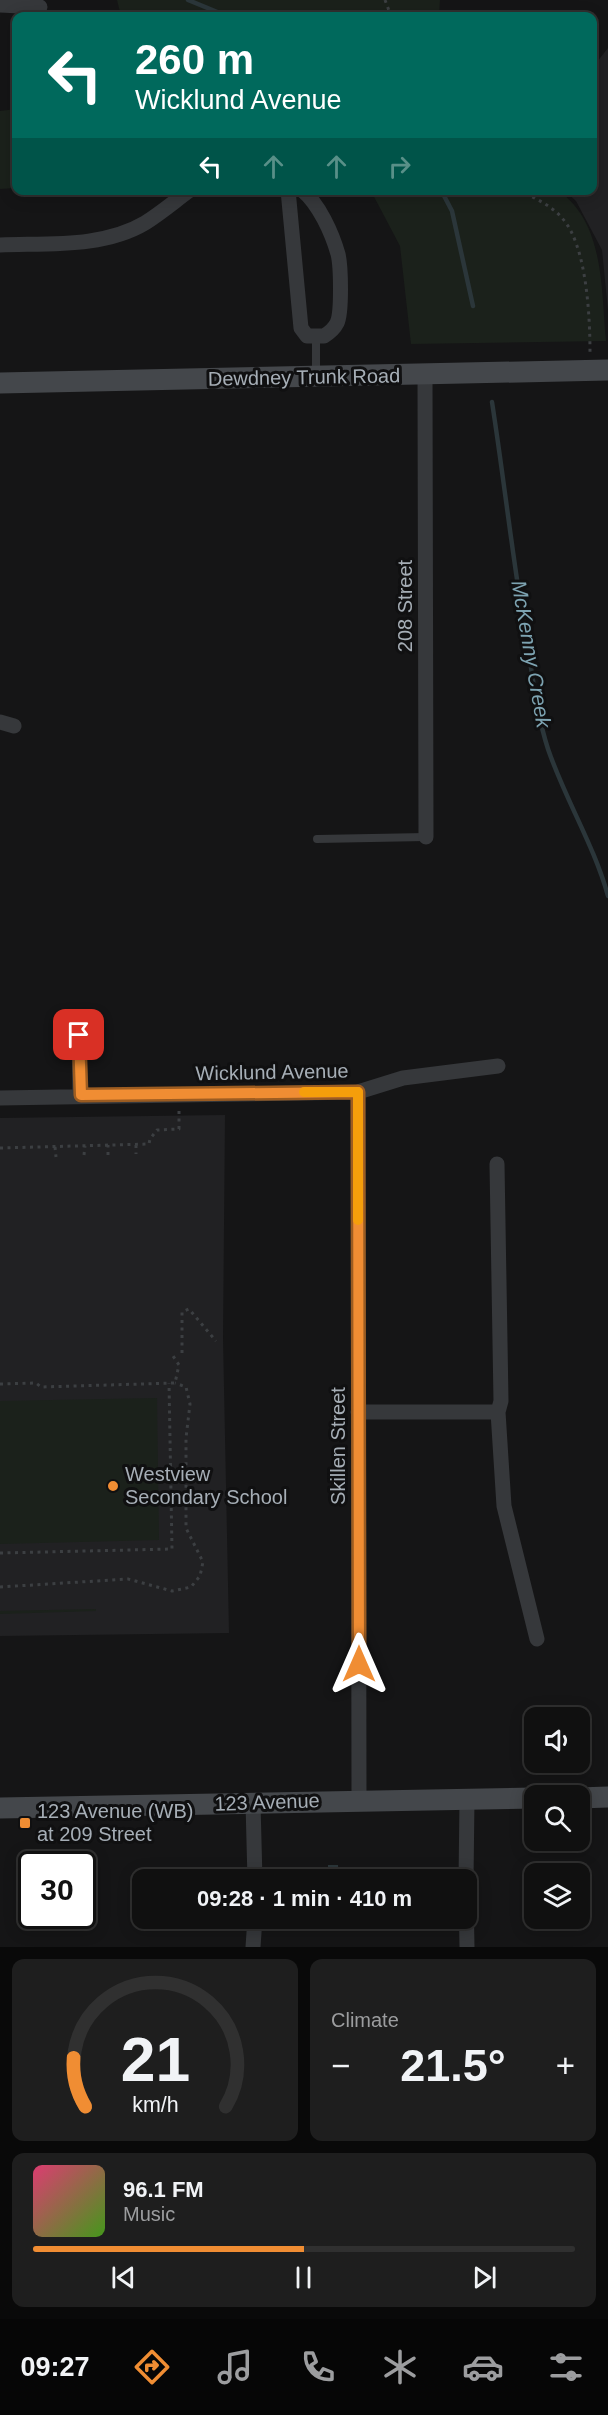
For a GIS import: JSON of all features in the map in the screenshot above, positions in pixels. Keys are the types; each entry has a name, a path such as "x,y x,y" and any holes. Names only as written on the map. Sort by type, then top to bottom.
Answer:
{"main road":[{"name":"Dewdney Trunk Road","path":"0,382 599,370"},
{"path":"590,1798 608,1797"},
{"name":"123 Avenue","path":"0,1808 524,1798"}],"street":[{"path":"0,5 40,7"},
{"path":"0,245 79,242 105,238 144,224 183,195"},
{"path":"288,195 301,328 307,336 316,337 330,332 339,314 338,255 324,220 308,195"},
{"name":"208 Street","path":"425,375 426,837"},
{"path":"79,1035 81,1095"},
{"name":"Wicklund Avenue","path":"0,1098 358,1092 403,1078 498,1066"},
{"name":"Skillen Street","path":"358,1092 359,1800"},
{"path":"497,1164 501,1401 498,1412 504,1506 537,1639"},
{"path":"358,1412 498,1412"},
{"path":"466,1869 467,1800"},
{"path":"253,1803 255,1869"},
{"path":"253,1947 254,1929"},
{"path":"467,1929 467,1947"}],"lane":[{"path":"316,337 316,376"},
{"path":"317,839 426,837"}],"path":[{"path":"527,195 561,216 576,248 599,370"},
{"path":"0,1148 149,1144 157,1130 178,1129 179,1105"},
{"path":"108,1145 108,1155"},
{"path":"136,1145 136,1154"},
{"path":"84,1155 85,1146"},
{"path":"55,1147 56,1157"},
{"path":"182,1353 182,1312 189,1309 216,1341"},
{"path":"173,1356 179,1365 174,1383"},
{"path":"0,1384 36,1383 40,1387 174,1383 186,1387 190,1404 186,1438 186,1528 203,1562 200,1576 191,1587 172,1591 129,1579 0,1587"},
{"path":"0,1554 172,1549 169,1383"}],"shaded area":[{"path":"117,0 440,0 439,12 120,12"},
{"path":"608,48 608,310 602,250 576,201 569,195 597,195 597,62"},
{"path":"12,110 12,188 0,189 0,111"},
{"path":"373,195 563,195 574,205 585,221 593,240 601,280 606,341 411,344 400,246"},
{"name":"Westview Secondary School","path":"225,1115 223,1338 229,1633 0,1636 0,1118"},
{"path":"157,1398 159,1540 0,1544 0,1401"},
{"path":"96,1609 96,1611 0,1614 0,1611"},
{"path":"328,1865 338,1865 338,1869 328,1869"}],"waterway":[{"name":"McKenny Creek","path":"188,0 217,12"},
{"name":"McKenny Creek","path":"444,195 452,211 473,306"},
{"name":"McKenny Creek","path":"492,402 519,592 542,726 555,768 595,859 608,896"}],"slow traffic":[{"path":"304,1092 358,1092 358,1220"}],"place":[{"name":"Westview Secondary School","path":"113,1486"},
{"name":"123 Avenue (WB) at 209 Street","path":"25,1823"}],"route":[{"path":"79,1035 81,1095 358,1092 359,1664"}]}
